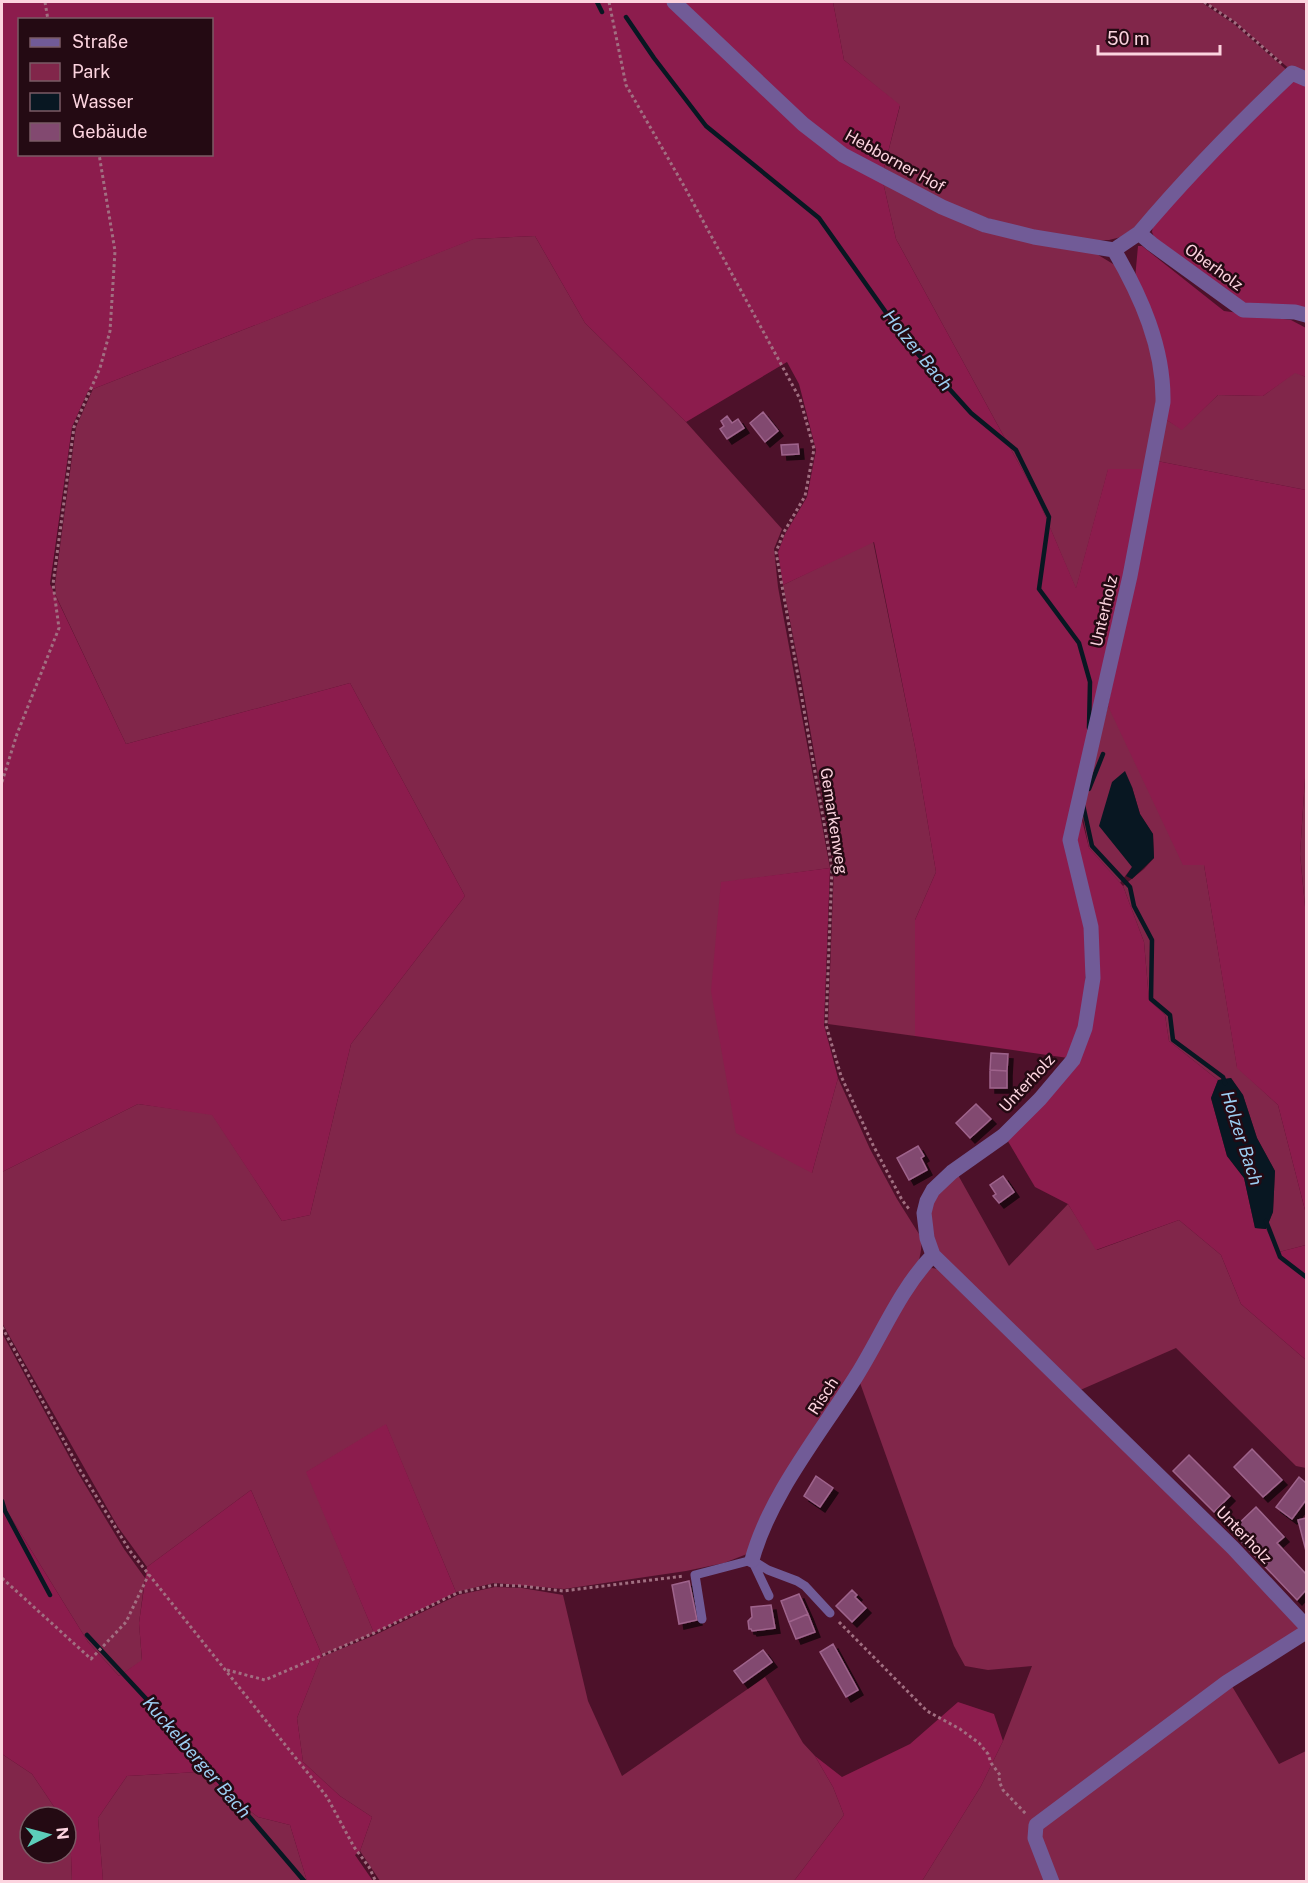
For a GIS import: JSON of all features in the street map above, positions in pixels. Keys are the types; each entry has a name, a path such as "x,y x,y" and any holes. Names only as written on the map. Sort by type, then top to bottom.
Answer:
{"street":[{"name":"Hebborner Hof","path":"674,2 803,124 843,156 942,207 985,225 1034,237 1114,250"},
{"path":"1114,250 1139,233 1158,209 1234,128 1299,76"},
{"name":"Oberholz","path":"1139,233 1243,310 1295,312 1306,315"},
{"name":"Unterholz","path":"924,1213 930,1196 943,1179 1003,1136 1040,1099 1073,1060 1085,1028 1093,978 1091,927 1070,840 1130,576 1163,402 1163,376 1154,339 1131,279 1114,250"},
{"path":"924,1213 927,1238 933,1255"},
{"name":"Unterholz","path":"933,1255 1226,1540 1306,1626"},
{"name":"Risch","path":"752,1560 759,1536 787,1485 858,1374 917,1274 933,1255"},
{"path":"1052,1881 1035,1838 1036,1825 1227,1682 1306,1632"}],"lane":[{"path":"752,1560 769,1596"},
{"path":"702,1619 694,1575 752,1560 768,1570 805,1586 830,1613"}],"path":[{"path":"45,2 48,18"},
{"name":"Gemarkenweg","path":"609,2 626,86 684,186 800,399 814,449 805,496 784,532 776,552 832,867 826,1025 841,1076 882,1162 902,1200 910,1210 924,1213"},
{"path":"1204,2 1234,22 1299,76"},
{"path":"2,782 17,734 59,628 53,584 74,427 100,368 110,331 116,251 99,156"},
{"path":"2,1327 80,1470 130,1551 327,1797 354,1847 376,1881"},
{"path":"2,1578 91,1659 126,1622 149,1574"},
{"path":"226,1669 265,1680 374,1633 457,1593 494,1585 522,1586 563,1592 694,1575"},
{"path":"830,1613 927,1711 960,1729 979,1743 1000,1775 1002,1790 1036,1825"}],"green space":[{"path":"833,2 1201,2 1234,24 1289,72 1135,227 1121,237 1088,241 1035,234 943,203 884,168 900,106 844,60"},
{"path":"1206,2 1306,2 1306,77 1293,72 1234,21"},
{"path":"883,182 940,212 1095,253 1118,267 1131,288 1159,379 1147,469 1108,470 1076,589 1037,497 896,239"},
{"path":"535,236 585,323 686,422 782,529 774,549 778,587 830,868 721,883 812,1173 838,1078 870,1149 919,1234 921,1250 919,1260 747,1554 724,1563 686,1571 564,1589 494,1583 456,1592 386,1425 307,1472 374,1633 322,1655 251,1490 147,1567 118,1527 2,1323 2,1172 138,1104 212,1114 282,1221 310,1215 351,1044 465,896 350,683 126,744 56,596 55,584 76,427 93,389 473,239"},
{"path":"1295,372 1306,377 1306,490 1157,461 1165,419 1182,429 1218,395 1263,396"},
{"path":"873,541 915,747 936,872 915,920 915,1036 828,1024 834,867 783,585"},
{"path":"1108,706 1204,865 1237,1067 1278,1105 1306,1214 1306,1245 1279,1252 1266,1229 1273,1212 1275,1171 1257,1138 1243,1095 1231,1078 1218,1080 1169,1041 1165,1015 1149,1000 1144,942 1123,886 1154,858 1153,834 1140,814 1132,787 1132,867 1120,883 1089,848 1081,807"},
{"path":"1306,763 1306,917 1300,854"},
{"path":"958,1175 1009,1266 1068,1204 1097,1250 1179,1220 1221,1255 1241,1304 1306,1360 1306,1468 1296,1466 1176,1348 1078,1391 940,1253 934,1241 930,1211 935,1198"},
{"path":"932,1268 938,1269 1306,1629 1036,1821 1050,1881 922,1881 981,1786 1003,1741 1032,1666 988,1670 965,1666 954,1646 859,1380 920,1276"},
{"path":"2,1333 78,1473 124,1549 145,1578 139,1623 142,1661 119,1676 88,1642 2,1503"},
{"path":"495,1587 522,1588 563,1595 588,1701 622,1776 765,1677 803,1743 815,1756 833,1787 844,1815 794,1881 380,1881 360,1851 372,1817 340,1796 303,1762 297,1718 321,1657 375,1635 458,1595"},
{"path":"1230,1683 1279,1764 1306,1751 1306,1881 1055,1881 1038,1825"},
{"path":"2,1754 32,1774 53,1805 18,1805 18,1865 71,1865 72,1881 2,1881"},
{"path":"198,1772 258,1817 290,1825 307,1881 103,1881 98,1818 127,1776"}],"shaded area":[{"path":"2,2 833,2 844,60 900,105 884,168 883,182 896,239 1037,497 1076,588 1108,469 1147,469 1067,838 1089,927 1082,1029 1068,1058 915,1036 915,920 936,872 915,747 874,542 783,585 778,552 785,534 807,497 816,450 799,384 787,362 686,422 585,323 535,236 474,239 88,391 72,427 50,584 126,744 350,683 465,896 351,1044 310,1215 282,1221 212,1115 138,1104 2,1172"},
{"path":"1293,75 1306,80 1306,323 1293,316 1227,306 1155,239 1152,232 1153,224"},
{"path":"1138,246 1142,246 1224,311 1291,320 1306,328 1306,377 1295,373 1263,396 1218,395 1182,430 1165,419 1135,279"},
{"path":"1157,461 1306,490 1306,763 1300,854 1306,917 1306,1214 1278,1105 1237,1068 1204,865 1183,865 1108,706"},
{"path":"1079,808 1089,848 1123,886 1144,942 1149,1000 1165,1015 1169,1041 1218,1080 1211,1098 1227,1156 1244,1178 1255,1228 1266,1229 1279,1252 1306,1245 1306,1360 1241,1304 1221,1255 1179,1220 1096,1250 1068,1204 1035,1187 1006,1138 1062,1082 1095,977 1072,840"},
{"path":"830,868 824,1025 838,1078 812,1173 736,1133 711,991 721,882"},
{"path":"386,1424 456,1592 374,1633 306,1472"},
{"path":"251,1490 322,1655 297,1718 303,1762 340,1796 372,1817 360,1851 355,1855 373,1881 307,1881 290,1825 258,1817 198,1772 127,1776 98,1818 103,1881 72,1881 71,1865 78,1865 78,1805 53,1805 32,1774 2,1754 2,1503 88,1642 119,1676 142,1660 139,1623 147,1567"},
{"path":"958,1702 994,1714 1003,1741 981,1786 922,1881 794,1881 844,1815 833,1787 815,1756 842,1777 910,1744"}],"water":[{"path":"1125,771 1140,814 1153,834 1154,858 1132,879 1126,876 1132,867 1099,826 1112,782"},
{"path":"1231,1078 1243,1095 1257,1138 1275,1171 1273,1212 1266,1229 1255,1228 1244,1178 1227,1156 1211,1098 1218,1080"}],"building":[{"path":"763,412 778,431 765,442 750,423"},
{"path":"727,416 732,423 738,419 744,428 727,439 720,429 724,426 721,421"},
{"path":"798,444 799,454 782,455 781,445"},
{"path":"991,1053 1008,1054 1007,1071 990,1070"},
{"path":"990,1070 1007,1071 1007,1088 990,1088"},
{"path":"976,1104 991,1119 970,1138 956,1123"},
{"path":"918,1146 924,1156 921,1158 927,1170 909,1180 897,1158"},
{"path":"1003,1176 1014,1192 999,1203 993,1196 996,1194 990,1185"},
{"path":"1252,1449 1282,1480 1263,1497 1234,1467"},
{"path":"1189,1455 1230,1496 1214,1512 1173,1471"},
{"path":"816,1476 833,1488 820,1507 804,1496"},
{"path":"1299,1477 1306,1483 1306,1500 1292,1519 1276,1507"},
{"path":"1256,1507 1284,1537 1277,1543 1306,1574 1306,1590 1297,1600 1231,1531"},
{"path":"1306,1518 1306,1551 1298,1520"},
{"path":"689,1581 697,1620 679,1624 672,1585"},
{"path":"852,1590 857,1595 855,1597 866,1608 852,1622 836,1606"},
{"path":"799,1594 808,1614 789,1622 781,1601"},
{"path":"771,1605 775,1628 752,1631 749,1629 748,1621 752,1617 751,1607"},
{"path":"808,1614 815,1632 796,1639 789,1622"},
{"path":"833,1644 858,1690 846,1697 820,1652"},
{"path":"763,1650 772,1662 743,1683 734,1671"}],"waterway":[{"name":"Holzer Bach","path":"597,2 602,12"},
{"name":"Holzer Bach","path":"626,17 706,126 819,218 907,342 971,413 1016,450 1049,517 1039,589 1079,643 1090,682 1089,728"},
{"name":"Holzer Bach","path":"1089,789 1103,754"},
{"name":"Holzer Bach","path":"1083,805 1092,846 1130,887 1134,906 1152,940 1151,999 1170,1015 1173,1040 1223,1077 1225,1083"},
{"name":"Holzer Bach","path":"1266,1221 1280,1257 1306,1277"},
{"name":"Kuckelberger Bach","path":"2,1501 5,1511 50,1595"},
{"name":"Kuckelberger Bach","path":"87,1635 177,1732 305,1882"}]}
